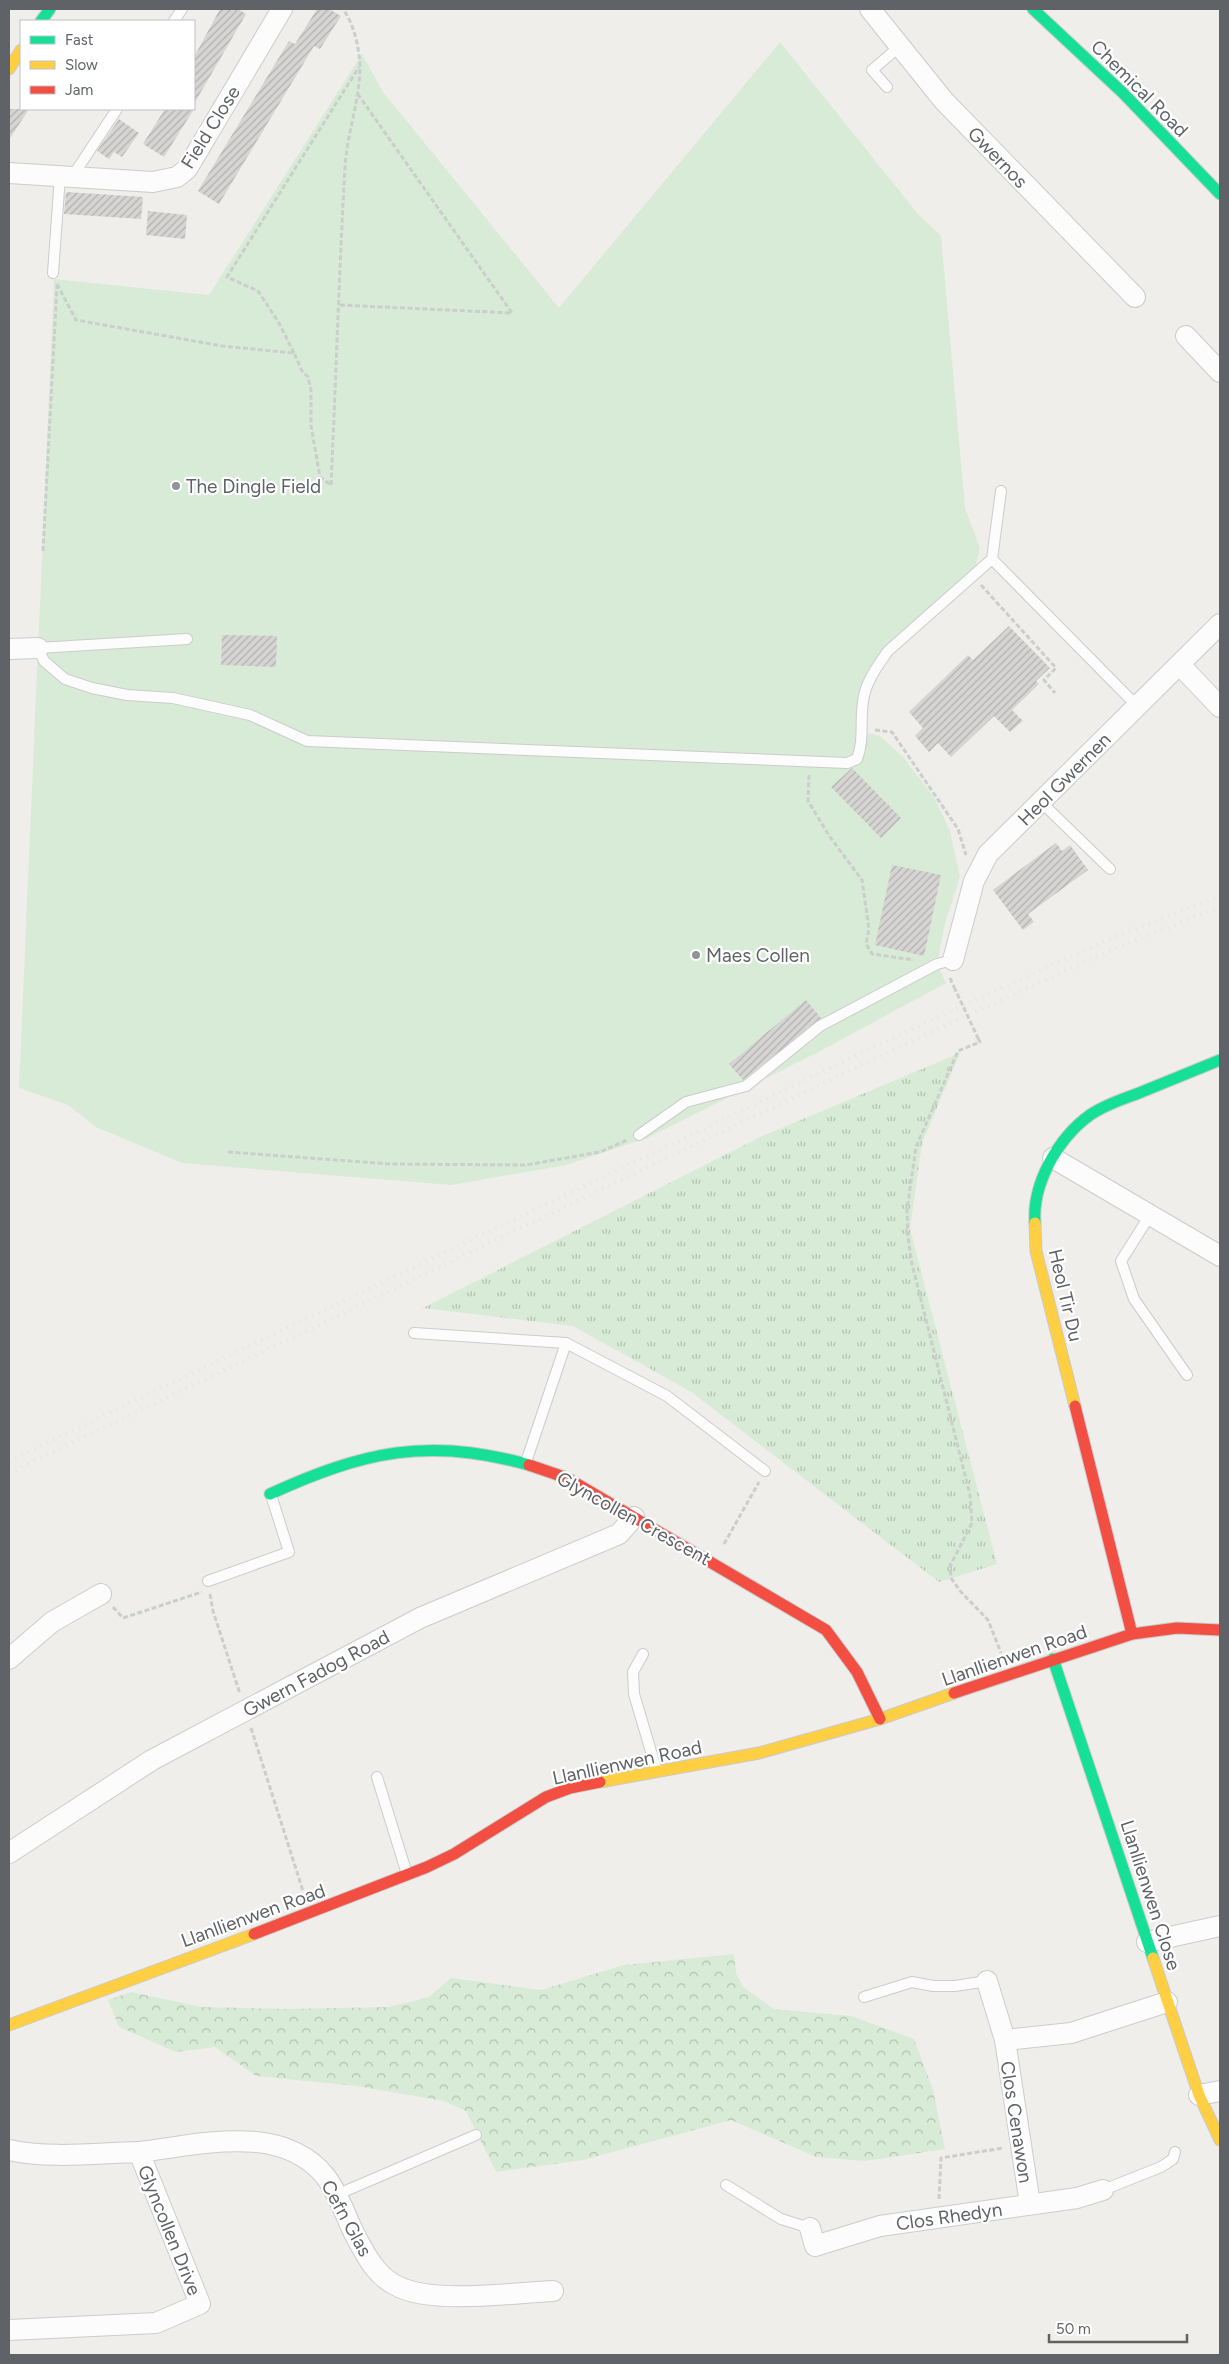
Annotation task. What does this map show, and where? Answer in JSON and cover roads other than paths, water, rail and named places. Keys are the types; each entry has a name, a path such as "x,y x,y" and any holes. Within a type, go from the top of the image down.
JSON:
{"street":[{"path":"42,20 50,9"},
{"name":"Field Close","path":"9,173 153,182 177,177 187,169 282,9"},
{"name":"Gwernos","path":"870,9 944,101 1135,297"},
{"name":"Chemical Road","path":"1033,9 1123,93 1220,194"},
{"path":"9,68 20,52"},
{"path":"1186,336 1220,372"},
{"name":"Heol Gwernen","path":"945,962 974,881 988,854 1220,624"},
{"path":"9,648 38,648"},
{"path":"1180,665 1220,707"},
{"name":"Heol Tir Du","path":"1132,1634 1036,1251 1034,1213 1040,1182 1053,1158 1070,1134 1090,1115 1113,1103 1220,1060"},
{"path":"1053,1158 1220,1256"},
{"name":"Glyncollen Crescent","path":"270,1494 336,1466 374,1455 407,1450 444,1448 480,1451 526,1462 567,1478 826,1630 847,1655 867,1687 880,1719"},
{"name":"Gwern Fadog Road","path":"9,1853 152,1760 420,1618 619,1534 634,1517"},
{"path":"9,1659 52,1622 101,1594"},
{"name":"Llanllienwen Road","path":"9,2024 310,1913 407,1875 454,1854 546,1796 570,1788 759,1753 880,1719 1053,1659 1132,1634 1177,1628 1220,1630"},
{"name":"Llanllienwen Close","path":"1053,1659 1198,2095 1220,2140"},
{"path":"1147,1942 1220,1926"},
{"name":"Clos Cenawon","path":"987,1982 1005,2040 1030,2204"},
{"name":"Clos Cenawon","path":"1005,2040 1072,2033 1167,2002"},
{"path":"1198,2095 1220,2091"},
{"name":"Cefn Glas","path":"139,2152 235,2141 266,2143 290,2149 310,2161 326,2177 366,2256 382,2276 398,2287 419,2294 442,2297 553,2291"},
{"name":"Glyncollen Drive","path":"9,2150 78,2154 139,2152 200,2304 156,2323 9,2330"},
{"name":"Clos Rhedyn","path":"810,2228 815,2246 880,2226 1077,2198 1103,2190"}],"lane":[{"path":"175,20 182,9"},
{"path":"887,87 872,70 900,46"},
{"path":"53,273 66,176 116,110"},
{"path":"187,639 38,648 44,661 65,679 92,688 127,695 173,698 240,712 272,723 289,734 306,741 847,763 857,759 861,749 864,696 878,665 888,651 992,559 1001,491"},
{"path":"992,559 1137,706"},
{"path":"1041,802 1110,869"},
{"path":"639,1135 686,1102 746,1086 820,1026 945,962"},
{"path":"1150,1215 1121,1261 1134,1299 1187,1375"},
{"path":"414,1334 566,1343 667,1396 765,1471"},
{"path":"526,1462 566,1343"},
{"path":"208,1581 289,1552 270,1494"},
{"path":"643,1654 633,1672 634,1694 657,1772"},
{"path":"377,1777 407,1875"},
{"path":"864,1997 912,1982 933,1986 955,1986 987,1982"},
{"path":"336,2195 476,2135"},
{"path":"1103,2190 1161,2167 1173,2159 1176,2152"},
{"path":"726,2184 781,2219 810,2228"}],"railway":[{"path":"9,1461 912,1029 1109,939 1220,896"},
{"path":"9,1473 916,1039 1114,949 1220,907"}],"place":[{"name":"The Dingle Field","path":"176,486"},
{"name":"Maes Collen","path":"696,955"}]}
